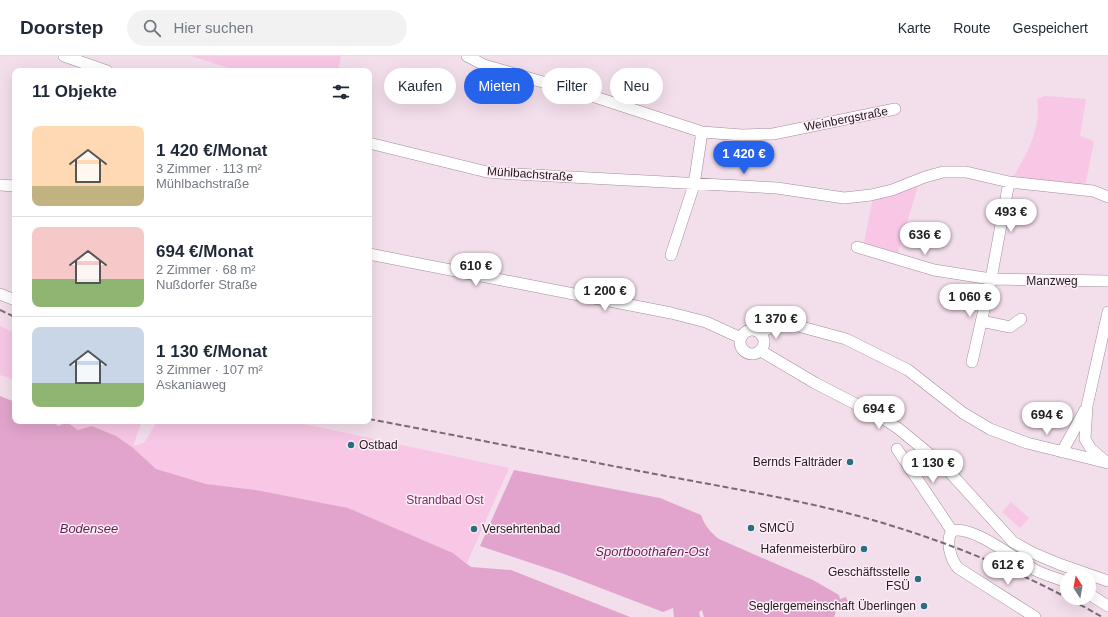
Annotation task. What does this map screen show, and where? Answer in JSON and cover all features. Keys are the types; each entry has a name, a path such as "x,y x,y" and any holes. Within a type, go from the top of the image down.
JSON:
{"street":[{"path":"64,56 98,68"},
{"name":"Weinbergstraße","path":"468,56 484,65 595,97 702,132 742,135 774,134 895,109"},
{"path":"671,255 694,185 702,132"},
{"name":"Mühlbachstraße","path":"372,144 487,172 694,185 777,188 844,198 871,195 892,190 943,172 966,172 1009,182 1067,187 1093,191 1108,197"},
{"path":"972,362 991,280 1009,182"},
{"path":"0,185 12,186"},
{"name":"Manzweg","path":"857,247 934,270 991,280 1108,281"},
{"path":"372,255 671,313 706,322 741,338"},
{"path":"0,294 12,299"},
{"path":"1074,455 1085,439 1087,406 1108,312"},
{"path":"981,321 1010,327 1021,319"},
{"path":"760,332 764,341 761,350 752,354 746,353 740,343 741,338 749,330 760,332 780,326 798,326 846,339 908,370 963,413 990,429 1027,443 1107,462"},
{"path":"761,350 815,383 881,417 899,429 944,467 988,517 1013,542 1033,553 1108,581"},
{"path":"1062,452 1087,406"},
{"path":"1085,439 1107,462"},
{"path":"898,449 952,531"},
{"path":"1035,617 958,568 952,561 949,534 956,529 970,532 1037,571 1060,579"},
{"path":"1096,598 1108,606"}],"green space":[{"path":"191,56 341,56 339,68 229,68"},
{"path":"1045,96 1086,99 1080,136 1094,141 1085,187 1013,177 1032,140 1037,120 1037,99"},
{"path":"919,183 898,253 864,243 873,197"},
{"path":"0,326 12,332 12,379 0,375"},
{"name":"Strandbad Ost","path":"70,424 141,424 133,446 145,442 155,424 304,424 509,468 467,563 453,553 348,508 256,490 206,484 155,469 132,447 116,436 92,426 78,430"},
{"path":"1011,502 1029,518 1020,528 1002,512"}],"water":[{"name":"Bodensee","path":"0,396 12,401 12,424 56,424 58,426 62,424 70,424 78,430 92,426 116,436 132,447 156,469 206,484 256,490 348,508 453,553 471,567 511,570 630,617 0,617"},
{"name":"Sportboothafen-Ost","path":"514,470 660,498 701,515 708,528 719,539 813,580 839,595 840,599 846,597 848,602 836,611 834,617 704,617 702,610 699,612 700,617 674,617 673,608 663,612 564,574 480,546"}],"railway":[{"path":"0,310 12,316"},
{"path":"372,420 766,495 822,507 876,521 935,540 992,562 1048,588 1102,617"}],"place":[{"name":"Ostbad","path":"351,445"},
{"name":"Bernds Falträder","path":"850,462"},
{"name":"SMCÜ","path":"751,528"},
{"name":"Versehrtenbad","path":"474,529"},
{"name":"Hafenmeisterbüro","path":"864,549"},
{"name":"Geschäftsstelle FSÜ","path":"918,579"},
{"name":"Seglergemeinschaft Überlingen","path":"924,606"}]}
